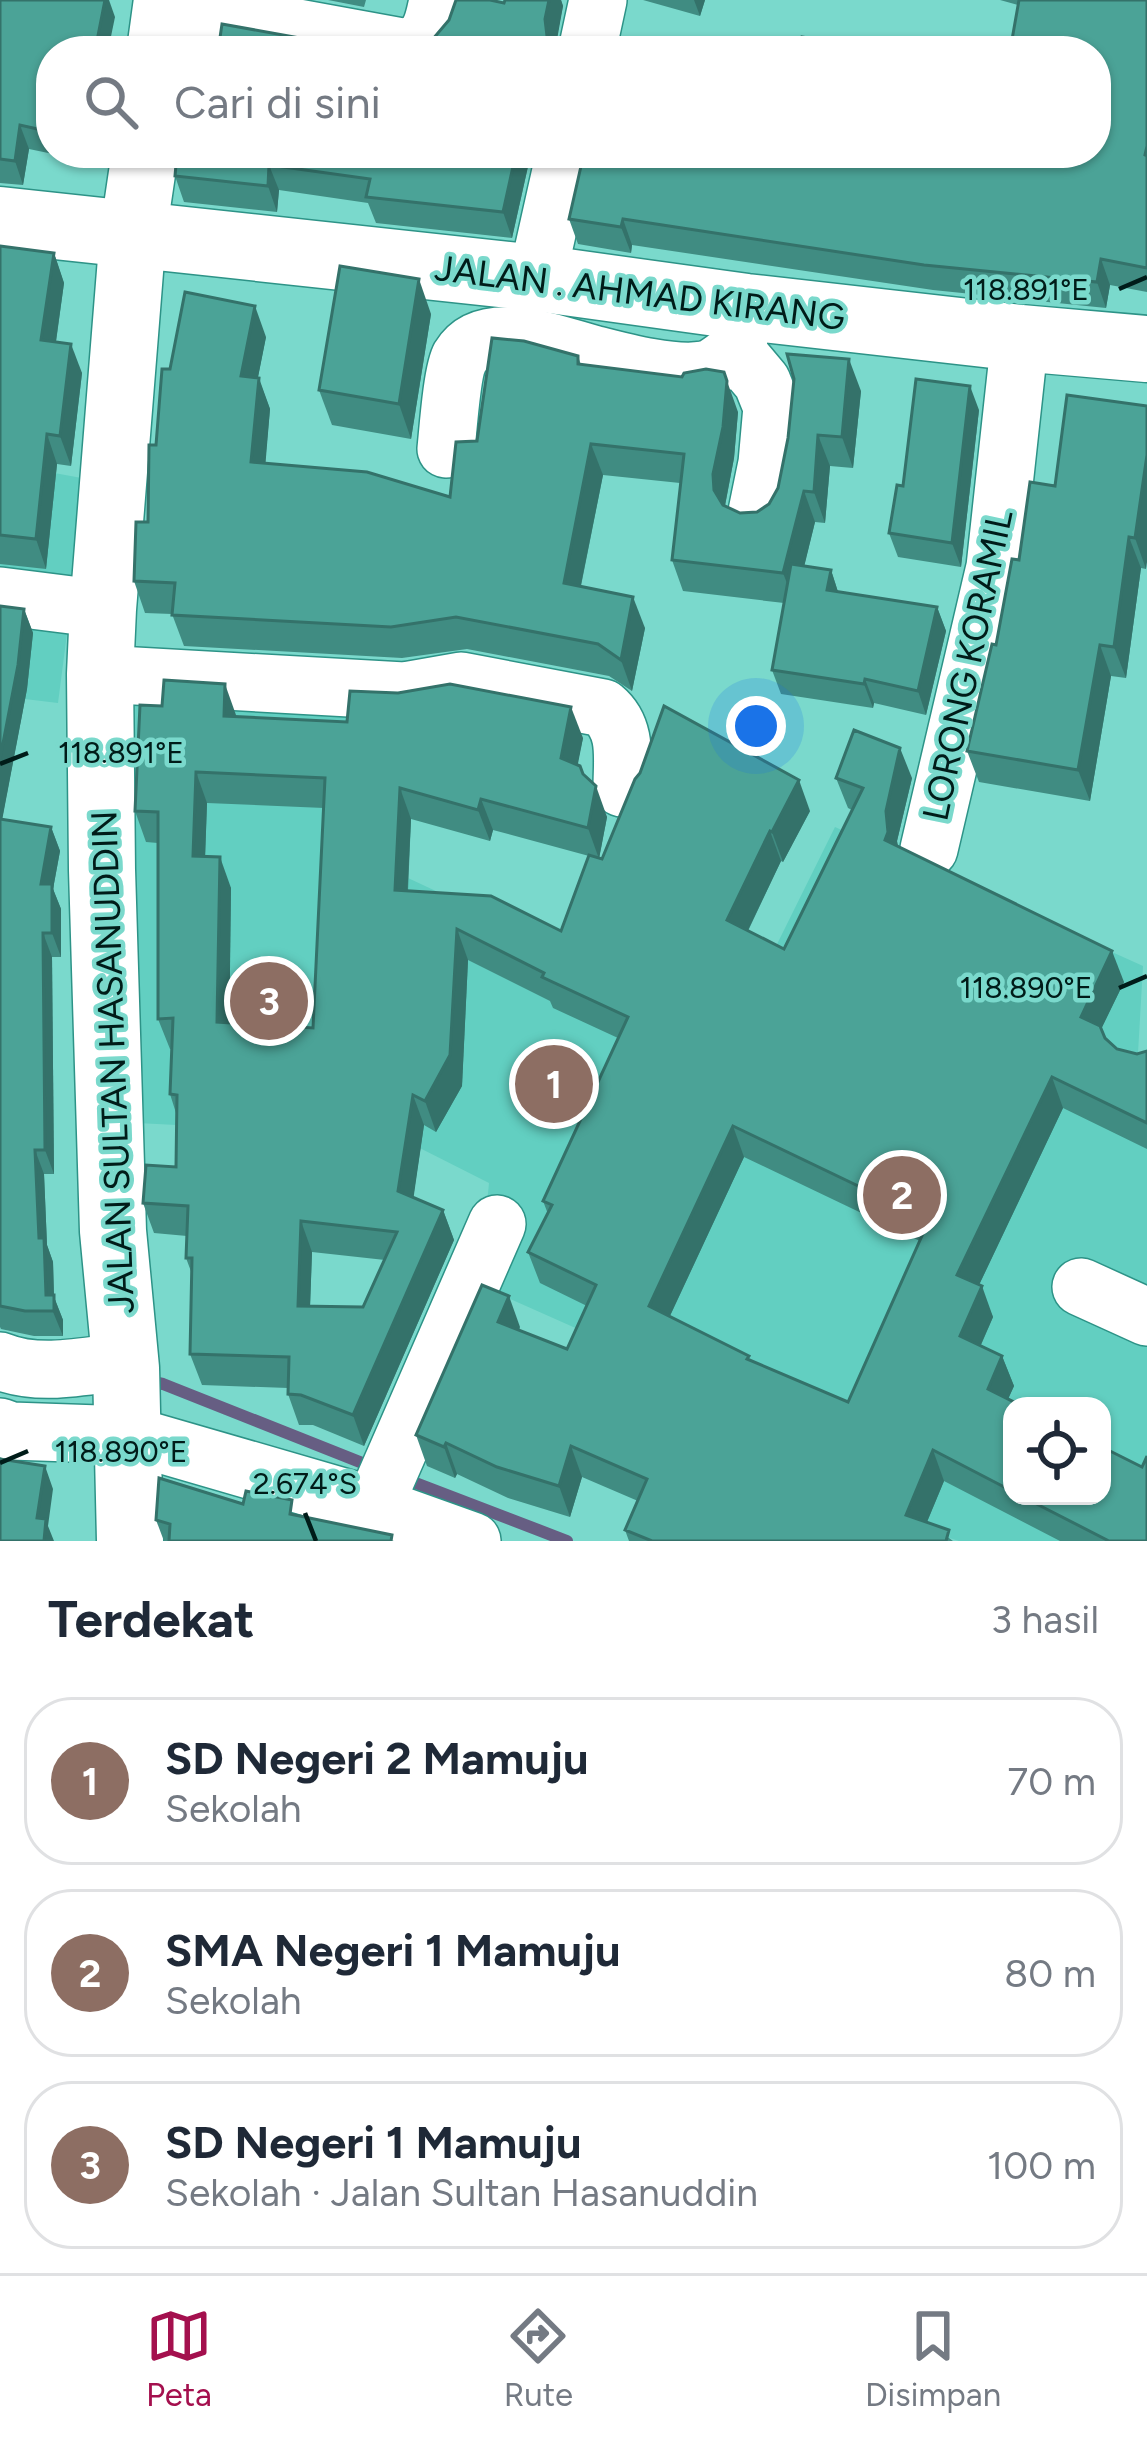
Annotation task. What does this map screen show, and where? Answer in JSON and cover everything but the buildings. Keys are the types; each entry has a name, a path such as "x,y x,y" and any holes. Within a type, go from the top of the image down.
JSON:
{"main road":[{"name":"JALAN SULTAN HASANUDDIN","path":"130,1541 127,1394 112,1208 100,674 133,234 143,168"},
{"name":"JALAN . AHMAD KIRANG","path":"0,220 538,278 741,329 1020,338 1147,349"}],"street":[{"path":"427,36 437,0"},
{"path":"590,36 598,0"},
{"path":"164,18 317,36"},
{"path":"538,278 562,168"},
{"path":"446,449 458,359 472,344 520,335 659,368 708,370 741,329 772,407 757,512"},
{"name":"LORONG KORAMIL","path":"929,849 995,568 1020,338"},
{"path":"0,596 103,609"},
{"path":"100,674 404,691 461,681 603,708 622,733 622,788"},
{"path":"374,1506 497,1224"},
{"path":"1082,1287 1147,1317"},
{"path":"0,1361 51,1370 127,1394 374,1506 472,1541"},
{"path":"0,1427 11,1430 127,1394"}],"shaded area":[{"path":"0,463 87,479 58,703 0,696"},
{"path":"135,688 363,700 412,798 408,878 734,1031 835,827 1143,966 1138,1053 1147,1057 1147,1541 959,1541 823,1498 589,1334 479,1285 489,1183 396,1136 137,1123"}],"waterway":[{"path":"148,1381 375,1468"},
{"path":"400,1477 567,1541"}],"place":[{"name":"SD Negeri 1 Mamuju","path":"269,1001"},
{"name":"SD Negeri 2 Mamuju","path":"554,1084"},
{"name":"SMA Negeri 1 Mamuju","path":"902,1195"}]}
